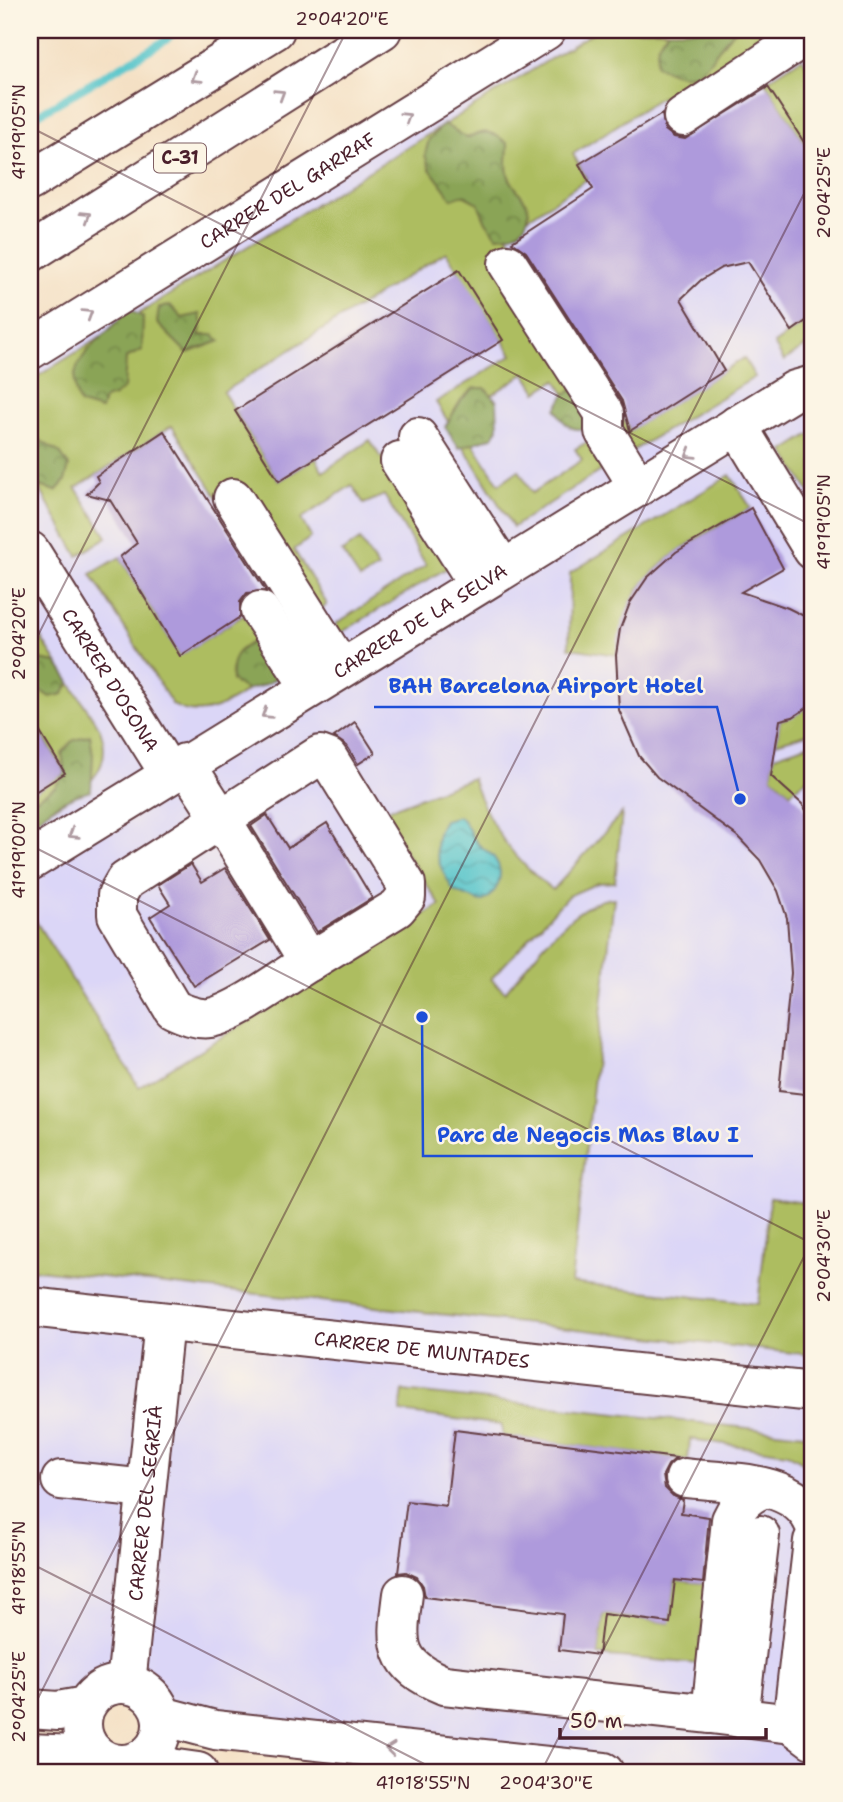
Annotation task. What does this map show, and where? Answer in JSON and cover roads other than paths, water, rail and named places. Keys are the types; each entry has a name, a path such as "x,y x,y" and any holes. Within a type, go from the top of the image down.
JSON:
{"main road":[{"path":"30,181 275,30"},
{"name":"C-31","path":"30,253 382,30"},
{"name":"CARRER DEL GARRAF","path":"30,350 546,30"},
{"path":"682,117 813,31"},
{"path":"508,264 604,413 604,431 639,486"},
{"name":"CARRER DE LA SELVA","path":"30,861 737,425 795,390 813,385"},
{"path":"737,425 813,550"},
{"path":"409,449 491,576"},
{"path":"233,498 325,678"},
{"name":"CARRER D'OSONA","path":"30,551 177,768 220,819 309,962"},
{"path":"260,611 325,678"},
{"path":"320,755 328,758 405,884 406,897 397,908 228,1011 208,1018 188,1016 173,1009 117,915 117,895 125,881 220,819 320,755"},
{"name":"CARRER DE MUNTADES","path":"30,1307 813,1392"},
{"name":"CARRER DEL SEGRIÀ","path":"126,1684 164,1322"},
{"path":"685,1478 781,1490 796,1498 809,1511 813,1522"},
{"path":"61,1480 146,1489"},
{"path":"725,1716 731,1520 738,1506 750,1493 765,1488"},
{"path":"725,1716 760,1535"},
{"path":"403,1594 398,1639 405,1660 426,1678 444,1685 725,1716 803,1732 813,1541"},
{"path":"30,1709 58,1711 86,1706 101,1690 126,1684 148,1693 162,1716 158,1743 148,1755 117,1764"},
{"path":"86,1706 83,1733 117,1764"},
{"path":"162,1716 214,1730 604,1772"},
{"path":"30,1753 198,1772"}],"water":[{"path":"459,816 475,841 493,857 500,871 495,889 481,902 454,891 437,856 437,839 444,820"}],"waterway":[{"path":"30,119 166,40 176,30"}],"place":[{"name":"BAH Barcelona Airport Hotel","path":"740,799"},
{"name":"Parc de Negocis Mas Blau I","path":"422,1017"}]}
